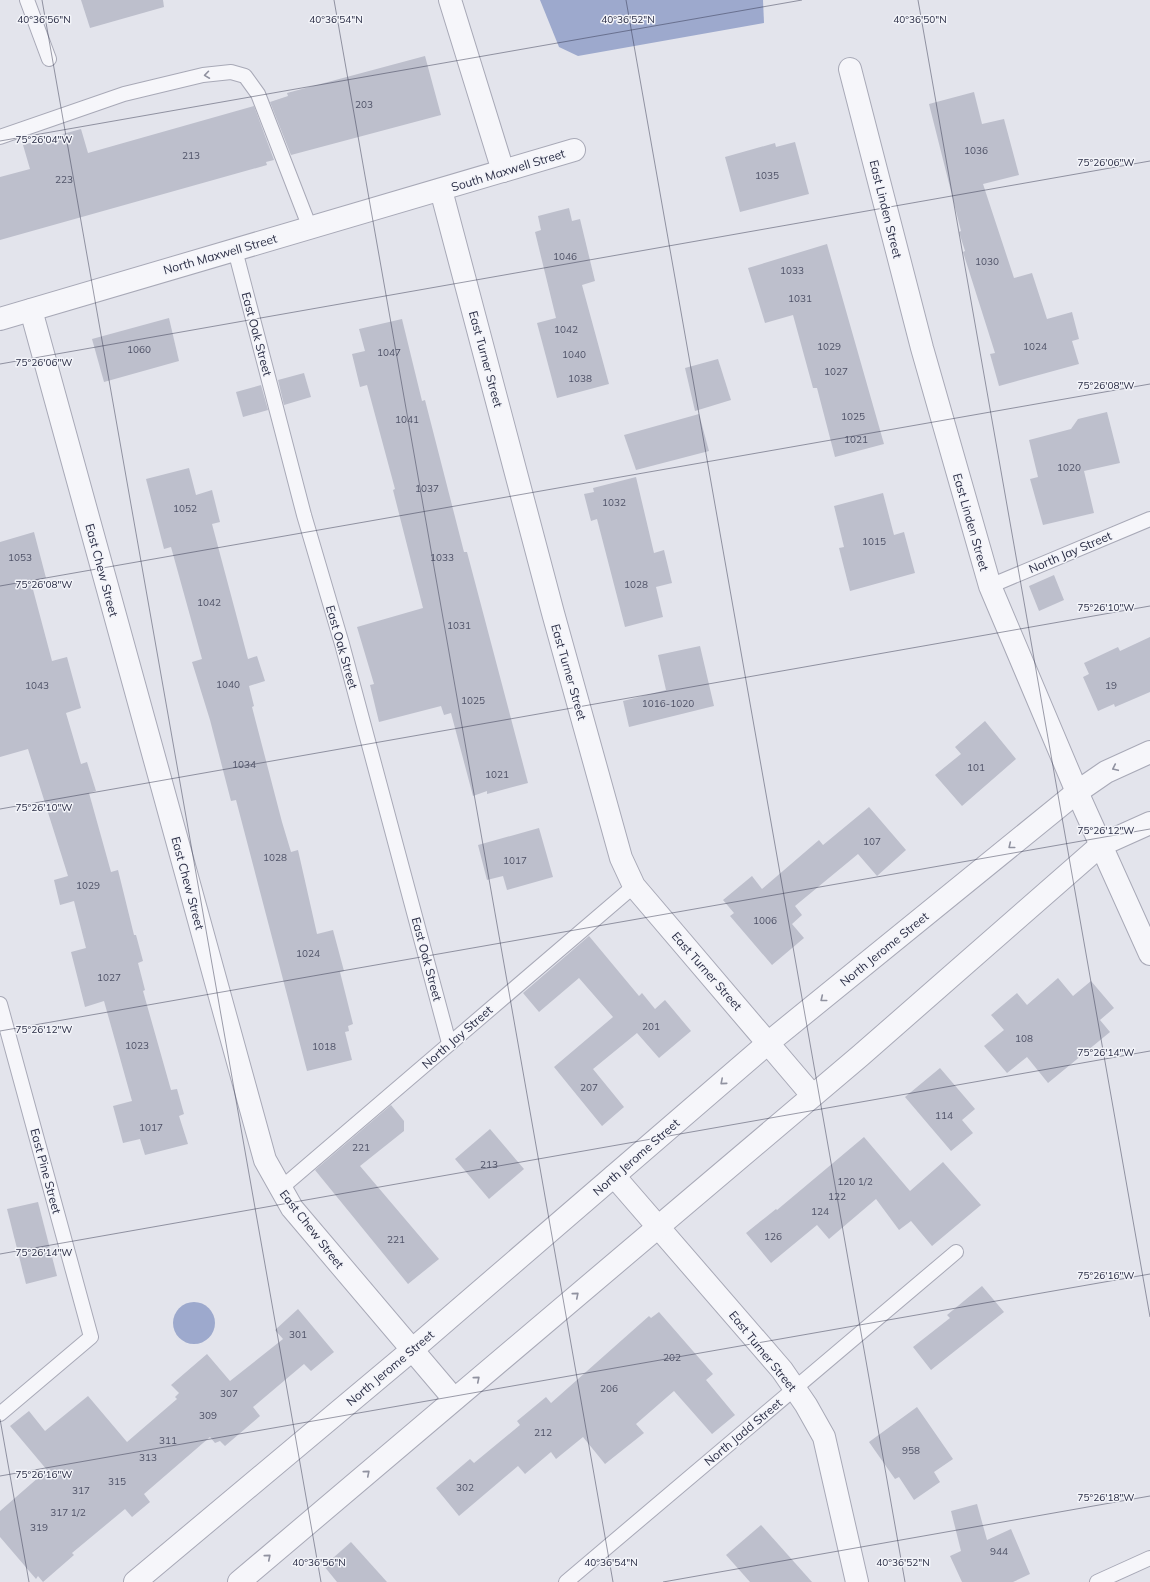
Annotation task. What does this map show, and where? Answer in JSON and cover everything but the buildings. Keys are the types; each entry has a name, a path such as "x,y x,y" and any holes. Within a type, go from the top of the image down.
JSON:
{"street":[{"path":"450,0 503,171"},
{"name":"East Linden Street","path":"850,69 922,348 990,586 1077,792 1150,954"},
{"name":"South Maxwell Street","path":"441,190 574,150"},
{"name":"North Maxwell Street","path":"0,320 441,190"},
{"name":"East Turner Street","path":"441,190 553,613 621,858 634,886 812,1095"},
{"name":"East Chew Street","path":"31,310 264,1160 292,1208 454,1399"},
{"name":"North Jerome Street","path":"135,1582 412,1350 768,1043 1077,792 1106,772 1150,752"},
{"path":"239,1582 812,1095 1101,845 1150,823"},
{"name":"East Turner Street","path":"614,1176 782,1370 795,1388 824,1437 857,1582"}],"lane":[{"path":"27,0 49,59"},
{"path":"0,136 124,94 203,75 231,72 245,76 258,94 310,228"},
{"name":"East Oak Street","path":"236,250 304,514 342,644 450,1043"},
{"name":"North Jay Street","path":"990,586 1150,519"},
{"name":"North Jay Street","path":"280,1189 634,886"},
{"name":"East Pine Street","path":"0,1004 91,1338 0,1414"},
{"name":"North Jadd Street","path":"566,1582 956,1252"},
{"path":"1097,1582 1150,1558"}],"water":[{"path":"540,0 763,0 764,23 578,56 559,47"},
{"path":"190,1302 198,1302 206,1305 212,1311 215,1323 212,1335 206,1341 198,1344 190,1344 182,1341 176,1335 173,1327 173,1319 176,1311 182,1305"}]}
